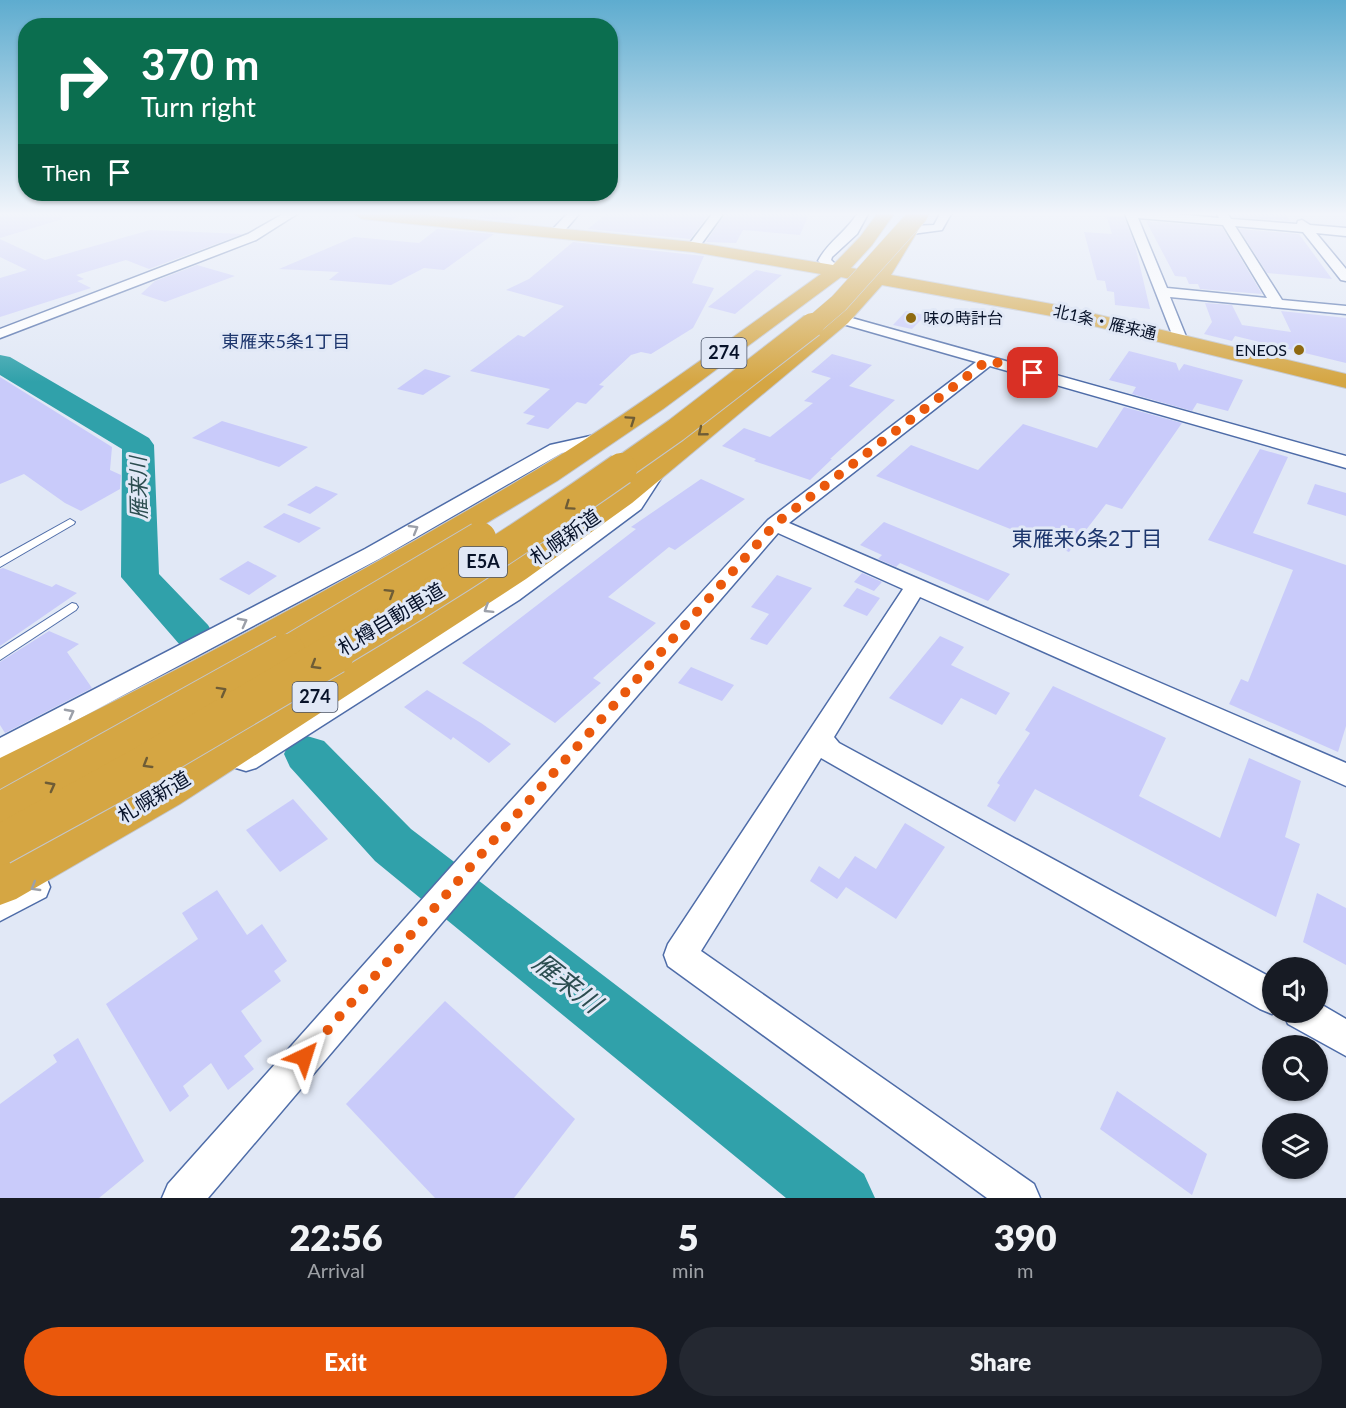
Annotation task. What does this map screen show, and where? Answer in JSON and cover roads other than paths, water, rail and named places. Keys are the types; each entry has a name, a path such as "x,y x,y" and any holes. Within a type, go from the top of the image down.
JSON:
{"highway":[{"name":"北1条・雁来通","path":"830,270 1057,311 1346,381"},
{"name":"札樽自動車道","path":"0,813 120,749 375,602 518,514 674,411 775,337 852,270"},
{"name":"札樽自動車道","path":"0,845 137,770 403,614 541,525 676,430 795,340 839,303 869,270"},
{"name":"札幌新道","path":"0,885 165,792 514,572 622,497 841,320 884,270"},
{"name":"274","path":"0,777 98,727 349,591 547,475 654,404 837,271"}],"street":[{"path":"0,334 167,270"},
{"path":"1153,270 1179,339"},
{"path":"1256,270 1277,303"},
{"path":"1162,292 1346,310"},
{"path":"841,320 1346,462"},
{"path":"182,1198 478,858 775,524 988,360"},
{"path":"0,750 372,554 556,449 604,438"},
{"path":"0,907 228,772 511,595 634,505 660,466"},
{"path":"775,524 1346,775"},
{"path":"916,586 680,955 1020,1198"},
{"path":"818,736 830,750 1262,991"},
{"path":"1319,1023 1346,1038"}],"lane":[{"path":"0,563 70,522"},
{"path":"0,655 72,607"}],"waterway":[{"name":"雁来川","path":"0,363 138,445 140,577 194,635"},
{"name":"雁来川","path":"307,754 393,845 840,1198"}],"place":[{"name":"味の時計台","path":"911,318"},
{"name":"ENEOS","path":"1299,350"}],"district":[{"name":"東雁来5条1丁目","path":"286,342"},
{"name":"東雁来6条2丁目","path":"1087,539"}]}
